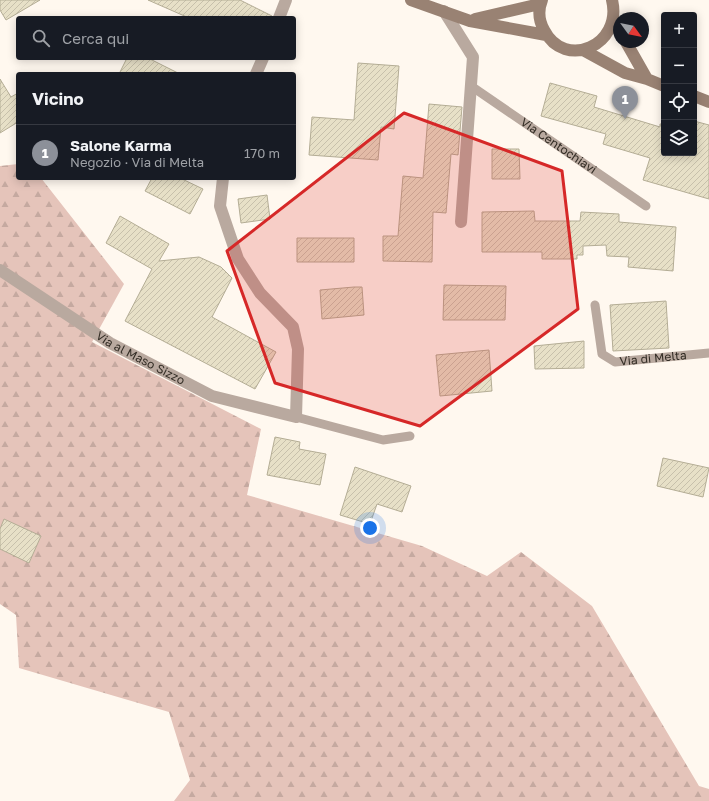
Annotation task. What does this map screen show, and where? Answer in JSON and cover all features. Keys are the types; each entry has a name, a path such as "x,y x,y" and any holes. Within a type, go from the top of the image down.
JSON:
{"street":[{"path":"280,16 286,0"},
{"path":"411,0 470,21 546,35"},
{"path":"612,0 614,12"},
{"path":"470,21 541,2 540,20 546,35 553,42 563,48 573,50 583,50 593,46 602,40 613,29"},
{"path":"444,11 473,57 462,222"},
{"path":"630,48 647,78"},
{"path":"583,50 625,73 647,78 661,85"},
{"path":"257,72 262,60"},
{"path":"697,97 709,102"},
{"path":"222,180 220,206 238,259 260,293 292,327 298,349 296,417"},
{"name":"Via al Maso Sizzo","path":"0,270 110,344 212,396 296,417"}],"lane":[{"name":"Via Centochiavi","path":"471,86 646,206"},
{"name":"Via di Melta","path":"595,305 602,354 615,362 709,353"},
{"path":"296,417 383,440 410,436"}],"highlighted area":[{"path":"404,113 562,171 578,309 420,426 275,383 227,251"}],"green space":[{"path":"16,164 16,180 43,180 124,284 92,342 261,429 247,495 422,546 487,576 521,552 592,606 699,786 709,789 709,801 174,801 190,780 169,712 19,668 16,615 0,604 0,166"}],"building":[{"path":"0,0 40,0 6,20 0,10"},
{"path":"148,0 240,0 272,16 184,16"},
{"path":"126,60 152,60 176,72 120,72"},
{"path":"358,63 399,66 394,129 381,127 378,160 309,155 312,117 354,120"},
{"path":"0,79 11,97 16,94 16,123 0,133"},
{"path":"550,83 597,96 594,107 660,127 661,124 661,156 697,156 697,122 709,125 709,199 643,180 650,158 603,144 606,134 541,116"},
{"path":"429,104 462,107 458,155 451,154 446,213 433,212 432,262 383,261 383,236 398,236 403,176 423,178"},
{"path":"492,149 519,149 520,179 492,179"},
{"path":"151,180 184,180 203,189 190,214 145,191"},
{"path":"267,195 270,219 241,223 238,199"},
{"path":"534,211 535,221 580,221 581,212 619,214 619,222 676,227 673,271 628,267 629,257 607,256 606,245 583,246 583,255 577,255 577,259 542,259 542,252 482,252 482,212"},
{"path":"120,216 169,244 159,261 199,257 221,267 232,278 212,317 276,352 255,389 125,321 152,269 106,243"},
{"path":"297,238 354,238 354,262 297,262"},
{"path":"444,285 506,286 505,320 443,320"},
{"path":"362,287 364,315 322,319 320,290"},
{"path":"666,301 669,348 613,351 610,305"},
{"path":"584,341 584,368 535,369 534,346"},
{"path":"489,350 492,391 440,396 436,355"},
{"path":"275,437 300,442 299,449 326,454 320,485 267,475"},
{"path":"663,458 709,468 703,497 657,486"},
{"path":"355,467 411,486 402,512 377,504 370,524 340,515"},
{"path":"4,519 41,536 29,563 0,549 0,529"}],"place":[{"name":"Salone Karma","path":"625,119"}]}
